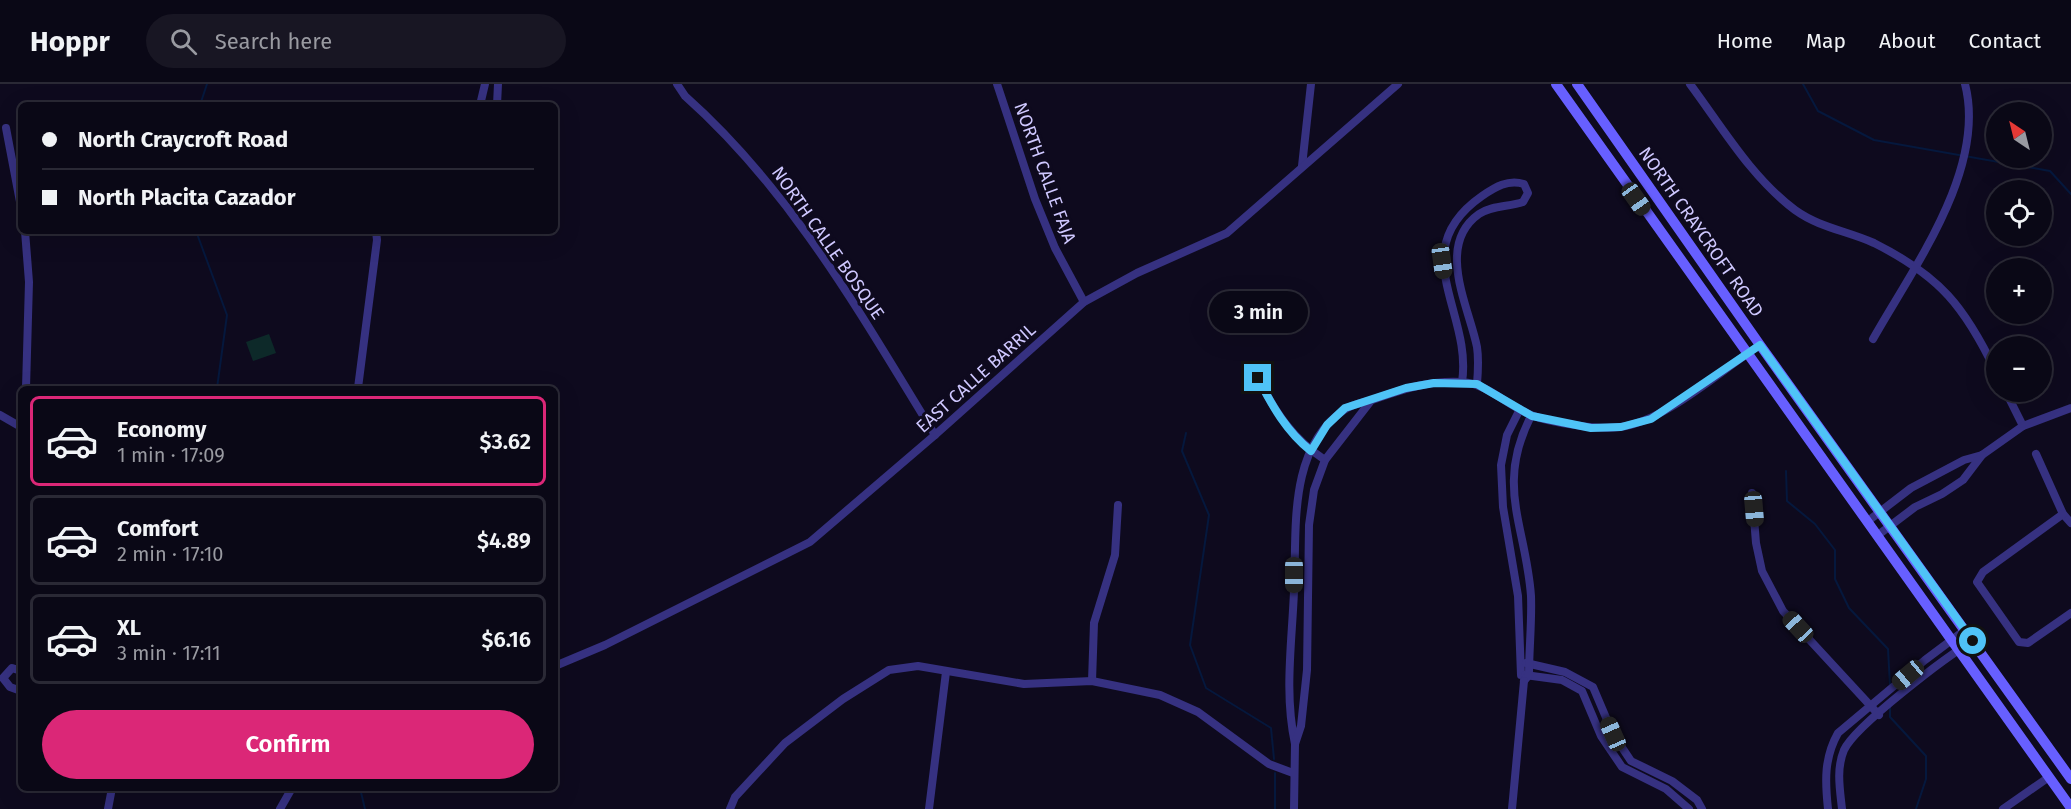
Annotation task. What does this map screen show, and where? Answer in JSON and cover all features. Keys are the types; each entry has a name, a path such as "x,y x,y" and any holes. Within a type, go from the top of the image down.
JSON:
{"main road":[{"name":"NORTH CRAYCROFT ROAD","path":"1556,84 2071,808"},
{"name":"NORTH CRAYCROFT ROAD","path":"1577,84 1760,345 2071,779"}],"street":[{"path":"481,102 485,84"},
{"path":"497,102 498,84"},
{"name":"NORTH CALLE BOSQUE","path":"677,84 685,96 768,180 795,215 854,304 935,435"},
{"name":"NORTH CALLE FAJA","path":"997,84 1035,199 1055,248 1084,302"},
{"path":"1302,166 1311,84"},
{"name":"EAST CALLE BARRIL","path":"558,665 605,645 810,542 935,435 1084,302 1137,273 1227,233 1398,84"},
{"path":"1690,84 1762,181 1796,211 1834,231 1872,242 1913,266 1946,290 1973,327 1986,352"},
{"path":"1873,339 1942,218 1962,168 1968,135 1968,94 1965,84"},
{"path":"6,128 18,191"},
{"path":"1462,382 1465,363 1462,341 1442,261 1446,241 1471,203 1504,183 1515,182 1524,184 1528,193 1523,202 1497,206 1480,213 1466,226 1456,255 1458,276 1477,350 1477,384"},
{"path":"25,234 29,282 26,386"},
{"path":"358,386 376,234"},
{"path":"1295,744 1290,723 1289,669 1295,526 1300,482 1311,451 1327,425 1345,408 1406,388 1434,383 1462,382 1477,384 1532,416 1591,428 1621,427 1651,419 1760,345"},
{"path":"1258,378 1269,400 1296,439 1324,460"},
{"path":"1294,809 1295,744 1301,726 1307,670 1309,525 1314,490 1324,460 1370,401"},
{"path":"2011,402 2023,426"},
{"path":"1878,535 1915,507 1942,494 1963,480 1982,455 2023,426 2071,408"},
{"path":"1520,409 1507,435 1501,465 1503,507 1518,596 1525,663"},
{"path":"0,415 18,425"},
{"path":"1512,809 1531,596 1515,507 1514,467 1519,440 1532,416"},
{"path":"2036,454 2063,514 2071,523"},
{"path":"1868,521 1911,488 1964,460 1982,455"},
{"path":"1752,493 1756,543 1762,571 1783,611 1879,715"},
{"path":"1092,681 1094,623 1115,555 1118,505"},
{"path":"2063,514 1983,572 1977,582 2019,642 2028,643 2071,613"},
{"path":"1509,540 1521,542"},
{"path":"1842,809 1839,768 1843,752 1849,742 1933,667 1955,645 1965,630"},
{"path":"1828,809 1825,767 1830,747 1838,733 1870,706 1955,645 1973,641"},
{"path":"1525,663 1565,672 1593,687 1613,734 1631,761 1672,782 1696,800 1702,809"},
{"path":"730,809 735,797 785,743 843,699 889,670 918,666 1024,684 1092,681 1160,695 1190,708 1269,764 1293,773"},
{"path":"18,669 12,668 3,678 10,687 18,690"},
{"path":"929,809 946,672"},
{"path":"1525,677 1562,680 1582,691 1601,736 1623,767 1666,789 1689,809"},
{"path":"2003,809 2049,777"},
{"path":"108,809 111,791"},
{"path":"280,809 290,791"}],"green space":[{"path":"269,334 276,353 253,361 246,342"}],"waterway":[{"path":"201,102 207,84"},
{"path":"1803,84 1818,111 1874,140 2050,171 2071,194"},
{"path":"197,234 227,315 217,386"},
{"path":"1186,433 1182,451 1209,515 1190,645 1206,688 1271,728 1274,759"},
{"path":"1786,471 1787,501 1815,524 1835,550 1835,579 1849,608 1888,649 1890,685"},
{"path":"1890,706 1890,717 1926,756 1926,779 1916,809"},
{"path":"1275,773 1275,809"},
{"path":"361,791 365,809"}],"route":[{"path":"1258,378 1280,417 1296,439 1311,451 1327,425 1345,408 1406,388 1434,383 1477,384 1532,416 1591,428 1621,427 1651,419 1760,345 1973,641"}]}
